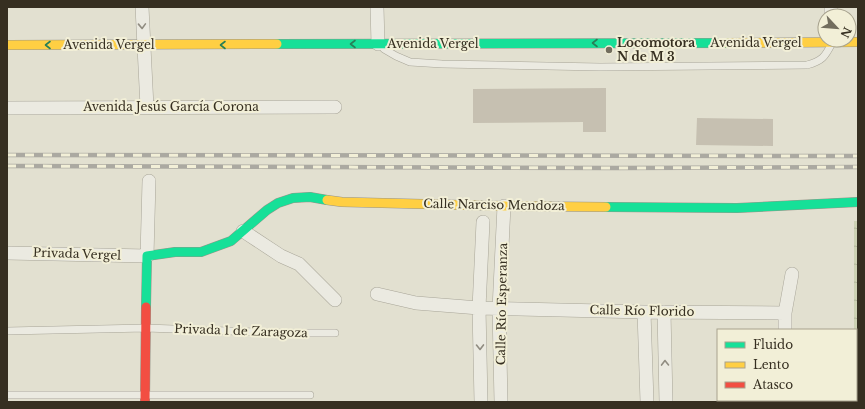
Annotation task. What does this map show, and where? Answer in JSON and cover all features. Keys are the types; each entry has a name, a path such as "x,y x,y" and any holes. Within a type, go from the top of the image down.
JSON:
{"street":[{"path":"142,7 147,107"},
{"path":"377,7 378,44"},
{"name":"Avenida Vergel","path":"7,45 817,41"},
{"name":"Avenida Jesús García Corona","path":"7,108 335,107"},
{"path":"145,398 149,181"},
{"name":"Calle Narciso Mendoza","path":"147,256 175,252 202,252 231,242 267,210 278,203 293,198 310,197 342,202 504,206 737,208 858,202"},
{"name":"Calle Río Esperanza","path":"501,402 499,309 504,206"},
{"name":"Calle Río Esperanza","path":"481,402 479,308 483,222"},
{"path":"243,232 281,256 299,264 335,300"},
{"name":"Privada Vergel","path":"7,252 147,256"},
{"path":"785,329 785,312 792,274"},
{"name":"Calle Río Florido","path":"377,294 416,303 499,309 644,312 785,312"},
{"path":"644,312 647,402"},
{"path":"664,312 666,402"}],"lane":[{"path":"378,44 396,56 410,62 600,67 807,64 817,62 825,55 828,48"},
{"name":"Privada 1 de Zaragoza","path":"7,330 146,328 277,333 335,333"},
{"path":"7,395 145,398 310,395"}],"green space":[{"path":"854,221 858,221 858,402 854,402 857,401 857,329 854,329"}],"building":[{"path":"606,88 606,132 583,132 583,122 473,123 473,89"},
{"path":"697,118 773,119 773,146 696,145"}],"railway":[{"path":"7,155 858,156"},
{"path":"7,166 616,168 858,167"}],"traffic: fast":[{"path":"277,44 727,43"},
{"path":"146,307 147,256 175,252 201,252 231,241 267,210 278,203 293,198 310,197 327,200"},
{"path":"606,207 737,208 858,202"}],"traffic: slow":[{"path":"727,43 858,42"},
{"path":"7,45 277,44"},
{"path":"327,200 342,202 606,207"}],"traffic: jam":[{"path":"145,402 146,307"}],"place":[{"name":"Locomotora N de M 3","path":"609,50"}]}
